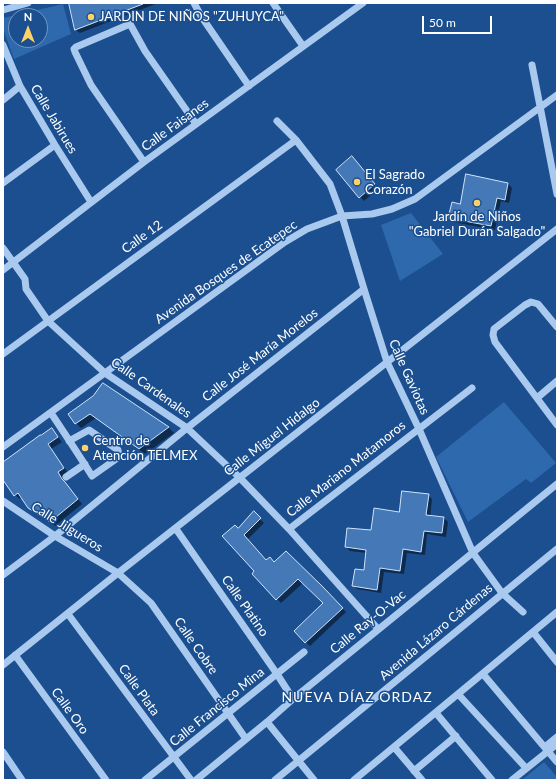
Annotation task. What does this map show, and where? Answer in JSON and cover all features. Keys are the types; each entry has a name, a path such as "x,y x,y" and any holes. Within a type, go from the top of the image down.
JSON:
{"street":[{"path":"3,10 28,3"},
{"path":"194,3 201,16 249,86"},
{"path":"273,3 303,46"},
{"path":"349,3 353,10"},
{"name":"Calle Faisanes","path":"3,270 144,162 363,3"},
{"path":"144,162 91,85 74,52 76,47 130,24 145,51 196,124"},
{"name":"Calle Jabirues","path":"3,46 20,86 54,145 91,202"},
{"path":"532,65 557,194"},
{"path":"3,100 20,86"},
{"name":"Avenida Bosques de Ecatepec","path":"3,447 285,242 307,229 342,216 372,214 392,209 415,199 557,95"},
{"name":"Calle Gaviotas","path":"277,121 296,140 330,184 342,216 387,362 419,428 473,553 502,593 523,612"},
{"name":"Calle 12","path":"3,354 296,140"},
{"path":"3,183 54,145"},
{"name":"Calle Miguel Hidalgo","path":"3,665 557,229"},
{"name":"Calle Cardenales","path":"3,248 26,279 26,289 48,321 105,373 187,428 240,478 289,529 378,630"},
{"name":"Calle José María Morelos","path":"3,575 55,536 187,428 364,289"},
{"path":"557,327 538,304 531,302 494,329 493,335 495,342 557,425"},
{"path":"537,398 557,382"},
{"name":"Calle Mariano Matamoros","path":"289,529 472,388"},
{"path":"51,413 69,441 85,464 92,476 119,457 118,450 89,430 69,441"},
{"path":"66,477 85,464"},
{"name":"Calle Ray-O-Vac","path":"196,780 557,484"},
{"name":"Calle Jilgueros","path":"3,502 55,536 118,573"},
{"name":"Calle Platino","path":"176,529 293,699"},
{"name":"Avenida Lázaro Cárdenas","path":"275,780 557,549"},
{"name":"Calle Cobre","path":"118,573 151,603 246,739"},
{"path":"354,780 557,612"},
{"name":"Calle Plata","path":"68,614 191,780"},
{"path":"533,632 557,662"},
{"name":"Calle Francisco Mina","path":"145,780 304,652"},
{"name":"Calle Oro","path":"15,655 106,780"},
{"path":"483,674 557,762"},
{"path":"458,694 526,768"},
{"path":"436,712 492,780"},
{"path":"267,722 314,780"},
{"path":"414,771 456,736"},
{"path":"512,780 557,738"},
{"path":"546,749 557,744"},
{"path":"394,747 422,780"},
{"path":"3,752 22,780"}],"shaded area":[{"path":"63,4 71,34 48,44 48,8 46,8"},
{"path":"8,17 8,43 3,29 3,18"},
{"path":"10,48 39,48 14,59"},
{"path":"411,213 443,254 400,281 381,225"},
{"path":"504,402 556,463 531,483 526,479 468,522 436,457"},
{"path":"544,762 557,777 557,780 522,780"}],"building":[{"name":"JARDIN DE NIÑOS \"ZUHUYCA\"","path":"69,3 143,3 143,4 75,30"},
{"path":"352,156 375,184 359,198 336,170"},
{"path":"466,174 508,183 505,200 497,198 491,226 448,218 452,202 460,204"},
{"path":"103,383 169,427 139,449 90,414 75,424 68,414 93,396"},
{"path":"52,428 58,437 48,444 64,468 58,472 78,499 50,522 28,508 18,493 14,496 3,480 3,462"},
{"path":"402,491 429,494 426,515 444,517 442,533 424,531 421,552 403,549 400,571 380,568 377,590 352,586 355,569 364,570 366,550 345,547 347,528 371,530 374,508 399,512"},
{"path":"254,511 261,518 244,535 266,560 270,557 274,562 286,551 343,608 305,643 294,631 323,603 298,579 276,600 252,574 254,571 222,536 235,525 238,528"}],"place":[{"name":"JARDIN DE NIÑOS \"ZUHUYCA\"","path":"91,17"},
{"name":"El Sagrado Corazón","path":"357,182"},
{"name":"Jardín de Niños \"Gabriel Durán Salgado\"","path":"477,203"},
{"name":"Centro de Atención TELMEX","path":"85,448"}],"district":[{"name":"NUEVA DÍAZ ORDAZ","path":"357,697"}]}
